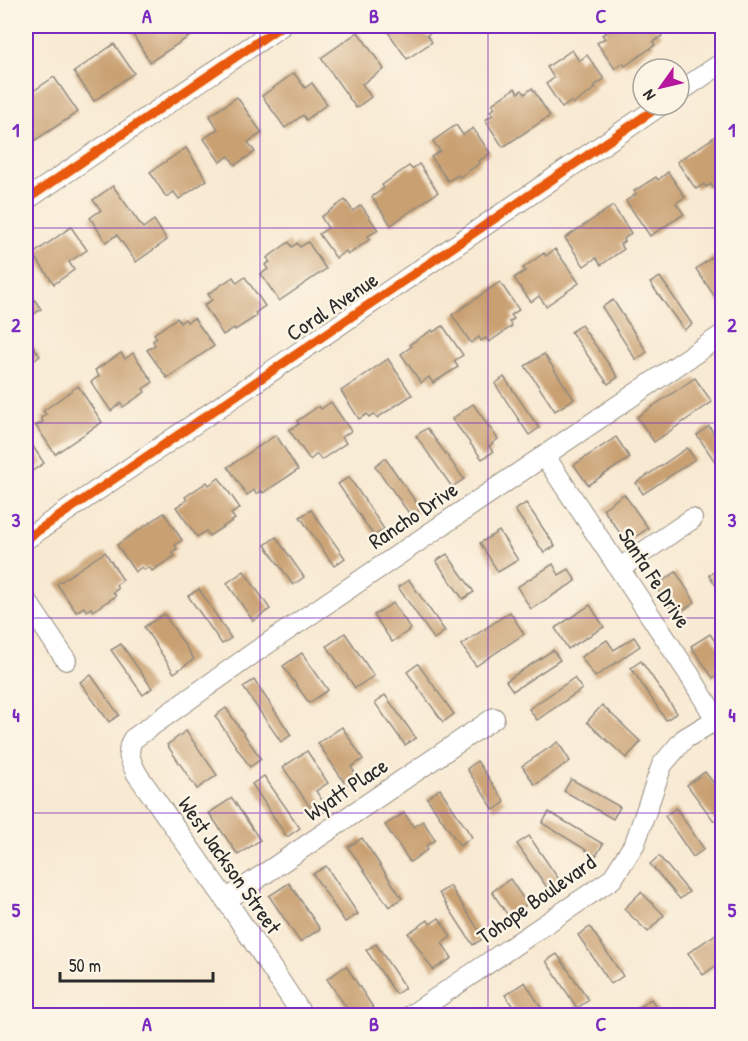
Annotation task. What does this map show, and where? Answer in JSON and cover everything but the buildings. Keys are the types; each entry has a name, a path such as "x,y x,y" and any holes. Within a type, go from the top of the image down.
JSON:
{"street":[{"path":"26,201 280,26"},
{"path":"691,84 723,63"},
{"name":"Coral Avenue","path":"26,539 643,117"},
{"name":"Rancho Drive","path":"133,739 258,650 723,335"},
{"name":"Santa Fe Drive","path":"544,455 720,721"},
{"path":"620,568 692,519"},
{"path":"28,609 66,660"},
{"name":"Wyatt Place","path":"226,900 494,718"},
{"name":"Tohope Boulevard","path":"410,1016 612,879 635,843 663,765 684,739 720,721"},
{"name":"West Jackson Street","path":"133,739 129,746 129,758 137,774 226,900 303,1016"}],"cycle path":[{"path":"26,200 281,26"},
{"path":"26,539 643,117"}]}
